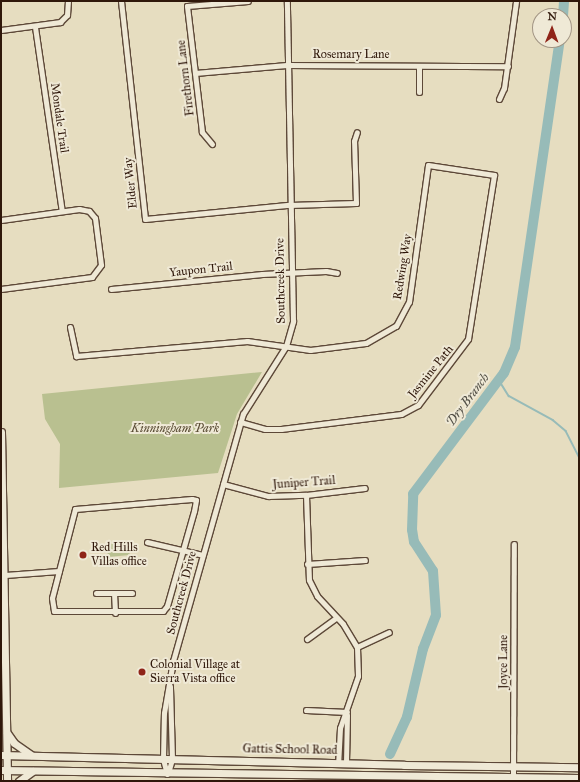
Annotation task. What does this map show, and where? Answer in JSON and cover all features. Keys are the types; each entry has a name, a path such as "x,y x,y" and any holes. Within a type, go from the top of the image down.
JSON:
{"main road":[{"path":"1,432 7,733 4,755 4,770 7,781"},
{"path":"7,733 31,755"},
{"name":"Gattis School Road","path":"4,755 579,767"},
{"path":"285,776 294,771 338,771 346,762"},
{"name":"Gattis School Road","path":"4,770 513,780 579,778"},
{"path":"19,781 33,771"}],"street":[{"path":"1,30 50,26 63,20 68,1"},
{"name":"Elder Way","path":"121,1 145,219 290,206"},
{"name":"Firethorn Lane","path":"212,144 202,132 187,6 248,1"},
{"name":"Southcreek Drive","path":"167,774 163,758 165,698 203,555 240,422 252,397 286,346 293,321 287,1"},
{"path":"499,99 508,66 516,1"},
{"name":"Mondale Trail","path":"35,27 62,211"},
{"name":"Rosemary Lane","path":"195,73 287,65 508,66"},
{"path":"419,66 419,92"},
{"path":"290,206 356,203 354,141 357,132"},
{"name":"Redwing Way","path":"70,328 76,356 247,341 319,350 359,345 396,326 409,302 428,164 494,175"},
{"name":"Jasmine Path","path":"240,422 265,429 281,428 401,414 418,405 468,339 494,175"},
{"path":"1,220 84,209 95,218 101,265 98,272 92,277 1,288"},
{"name":"Yaupon Trail","path":"112,288 293,272 336,273"},
{"name":"Juniper Trail","path":"223,484 268,496 306,495 365,488"},
{"path":"306,495 307,564 314,590 357,647 358,676 347,712 340,728 338,762"},
{"path":"196,500 167,606 163,611 115,613 54,611 52,598 59,571 73,514 78,508 196,500"},
{"path":"147,542 203,555"},
{"name":"Joyce Lane","path":"513,780 514,544"},
{"path":"307,564 365,560"},
{"path":"5,575 59,571"},
{"path":"96,593 132,593"},
{"path":"114,593 115,613"},
{"path":"307,639 336,618"},
{"path":"357,647 389,632"},
{"name":"Southcreek Drive","path":"167,774 172,759 169,681"},
{"path":"306,710 347,712"},
{"path":"346,762 347,712"}],"green space":[{"name":"Kinningham Park","path":"262,372 237,414 218,473 59,488 60,444 45,419 42,394"},
{"path":"115,542 127,545 130,555 108,557 107,546"}],"waterway":[{"name":"Dry Branch","path":"564,1 564,8"},
{"name":"Dry Branch","path":"390,754 407,717 423,649 436,615 433,571 414,542 412,530 413,494 504,373 515,347 559,48"},
{"path":"499,380 509,396 553,420 566,431 579,457"}],"place":[{"name":"Red Hills Villas office","path":"83,555"},
{"name":"Colonial Village at Sierra Vista office","path":"142,672"}]}
